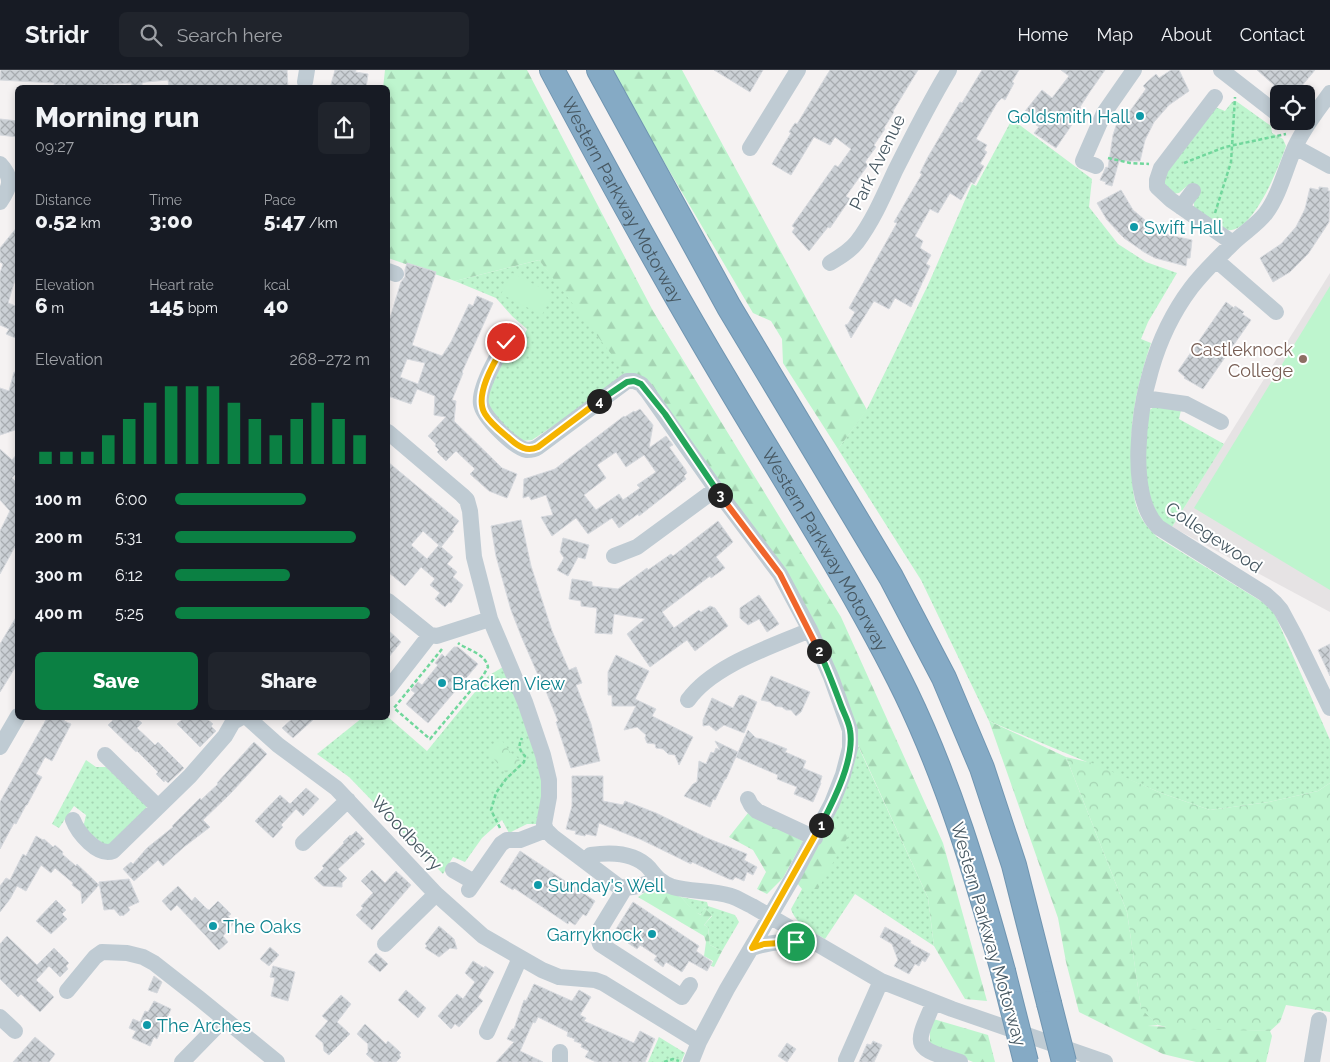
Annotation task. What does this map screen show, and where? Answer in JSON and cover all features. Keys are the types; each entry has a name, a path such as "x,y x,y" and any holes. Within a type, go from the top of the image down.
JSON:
{"highway":[{"name":"Western Parkway Motorway","path":"552,70 620,197 698,334 842,573 906,695 942,778 975,871 1026,1062"},
{"path":"598,70 729,307 891,577 944,678 982,768 1014,865 1064,1062"}],"street":[{"path":"750,148 798,70"},
{"name":"Park Avenue","path":"830,263 856,244 870,222 922,116 949,70"},
{"path":"1091,159 1104,113 1134,70"},
{"path":"1222,70 1270,108"},
{"name":"Collegewood","path":"1330,93 1325,109 1299,139 1266,213 1216,260 1190,290 1162,338 1151,369 1144,398 1140,426 1138,474 1143,500 1151,519 1171,536 1265,594 1281,610 1326,689 1330,708"},
{"path":"1215,97 1161,168 1157,180 1158,187 1182,207 1233,243"},
{"path":"1293,130 1299,139 1330,166"},
{"path":"0,164 6,170 10,181 7,192 0,202"},
{"path":"1182,207 1193,190"},
{"path":"1216,260 1276,312"},
{"path":"515,332 506,342 495,360 482,392 481,400 484,414 512,442 526,450 538,447 618,387 627,382 634,381 641,384 659,406 716,489 780,574 810,630 831,677 850,730 850,748 832,803 815,838 699,1042 691,1062"},
{"path":"1144,398 1186,404 1221,422"},
{"path":"390,434 467,500 470,511 474,557 490,619 530,716 543,755 549,780 549,797 544,824 546,830 553,837 618,886 625,888 641,886 651,882 663,883 674,887 731,896 771,916 880,981 1105,1062"},
{"path":"614,556 637,547 716,489"},
{"path":"390,604 430,635 437,636 490,619"},
{"path":"688,700 695,690 716,672 810,630"},
{"path":"390,687 430,635"},
{"path":"0,747 16,720"},
{"name":"Woodberry","path":"73,820 78,832 100,850 110,852 128,837 157,806 190,776 237,720"},
{"name":"Woodberry","path":"240,720 278,745 332,785 436,894 483,936 542,970 559,977 603,982 699,1042"},
{"path":"105,755 157,806"},
{"path":"748,799 757,811 815,838"},
{"name":"Woodberry","path":"302,843 348,800"},
{"path":"452,870 472,886 497,848 507,840 520,840 546,830"},
{"path":"590,865 591,855 605,853 624,854 642,861 655,877 663,883"},
{"path":"625,888 596,934 600,944 682,997 690,985"},
{"name":"Woodberry","path":"385,944 436,894"},
{"path":"752,948 764,944 796,942 823,948"},
{"path":"67,991 98,954 102,952 127,953 149,960 277,1062"},
{"path":"487,1032 520,958"},
{"path":"846,1060 880,981"},
{"path":"934,1002 920,1038 922,1045 932,1058 960,1062"},
{"path":"0,1018 15,1032"},
{"path":"182,1062 224,1019"},
{"path":"1312,1062 1318,1032"}],"path":[{"path":"1208,226 1216,210 1231,162 1233,104 1235,97 1242,87"},
{"path":"1091,159 1144,163 1161,168 1178,166 1207,153 1265,137 1299,139"},
{"path":"444,646 394,708 430,739 483,676 488,667 485,660 454,640"},
{"path":"507,840 491,810 496,793 506,779 524,762 525,756 518,746 524,734"},
{"path":"664,1062 673,1059 682,1062"}],"shaded area":[{"name":"Castleknock College","path":"1330,273 1330,612 1172,527"}],"green space":[{"path":"385,70 527,70 653,311 841,617 943,843 987,1001 965,999 934,946 928,898 780,574 539,260 455,281 390,259 390,85 383,85"},
{"path":"613,70 682,70 867,410 838,449 783,363 782,339 771,321 753,313 640,121"},
{"path":"1236,101 1270,125 1272,133 1283,139 1286,146 1271,183 1255,211 1246,222 1236,229 1226,230 1214,224 1194,207 1194,202 1187,186 1179,193 1172,194 1165,189 1163,175 1215,107 1225,111 1232,102"},
{"path":"1010,123 1017,123 1092,179 1089,207 1118,244 1146,262 1177,273 1148,322 1141,339 1151,343 1137,392 1132,424 1131,457 1136,503 1139,514 1157,537 1272,608 1330,740 1330,783 1318,791 1269,802 1210,810 1161,793 989,721 921,580 838,449 867,409 928,285 972,184 976,186"},
{"path":"539,260 632,374 532,440 522,441 493,416 487,405 487,396 493,378 511,344 520,345 527,329 496,298 455,281"},
{"path":"512,273 553,294 542,315 501,294"},
{"name":"Castleknock College","path":"1330,286 1330,590 1194,508"},
{"path":"1154,407 1181,410 1179,419 1224,444 1172,527 1156,515 1147,492 1145,479 1148,411"},
{"path":"503,667 531,736 545,791 538,824 527,824 509,833 502,820 482,838 465,862 453,857 443,874 349,777 317,754 360,720 390,719 427,751 488,676"},
{"path":"989,721 1066,757 1127,912 1141,1008 1158,1025 1148,1026 1270,1031 1272,1036 1266,1062 1196,1062 1163,1054 1079,1012 1066,962 1058,918"},
{"path":"854,737 928,898 934,946 855,894 825,939 810,930 793,915 791,909 802,889 818,889 833,818"},
{"path":"501,739 510,752 520,760 506,773 487,751"},
{"path":"1066,757 1092,763 1161,793 1210,810 1269,802 1318,791 1330,783 1330,1012 1286,1005 1280,1022 1270,1031 1175,1029 1158,1025 1141,1009 1127,912"},
{"path":"86,760 96,767 106,767 147,806 145,811 107,847 83,828 86,815 74,806 59,828 52,824"},
{"path":"748,813 803,841 783,878 767,894 757,889 766,872 753,850 729,837"},
{"path":"833,818 849,835 818,889 802,889 797,883"},
{"path":"653,887 681,897 694,911 701,915 704,908 712,915 704,925 708,927 710,945 722,951 714,967 711,966 713,961 704,956 706,942 704,936 638,897"},
{"path":"681,897 707,902 708,906 735,915 739,922 722,951 710,945 708,927 704,925 712,916 704,908 702,915 694,912"},
{"path":"930,1018 988,1035 995,1062 973,1062 930,1044"},
{"path":"659,1037 685,1053 681,1062 648,1062"}],"building":[{"path":"1,70 287,70 288,85 169,85 168,80 146,82 142,83 142,85 131,85 131,83 54,85 54,83 0,80"},
{"path":"335,70 356,70 355,72 368,74 366,85 331,85"},
{"path":"714,70 763,70 750,92"},
{"path":"830,70 918,70 874,145 876,147 865,162 868,165 846,196 850,199 830,228 828,227 809,251 792,232 795,228 792,226 835,165 838,167 851,149 835,137 830,145 814,137 791,175 772,164 791,133 789,132 795,123 797,124"},
{"path":"982,70 1019,70 1005,100 1002,98 997,103 976,139 987,145 984,150 987,152 980,164 984,166 974,184 971,182 961,200 950,193 938,213 930,209 915,236 923,241 920,248 931,255 926,264 930,266 911,307 895,298 889,309 874,301 851,338 845,325 848,324 855,312 849,308 897,223 894,222 922,174 920,173 928,157 960,102 962,103"},
{"path":"1061,70 1105,70 1071,121 1073,123 1056,148 1034,133 1039,127 1022,115 1042,90 1052,98 1069,76"},
{"name":"Goldsmith Hall","path":"1171,70 1179,70 1189,91 1169,105 1154,122 1145,140 1140,161 1119,161 1112,186 1105,184 1106,182 1100,180 1106,167 1108,168 1113,135 1119,117 1126,108 1130,111 1146,89 1143,86 1147,82 1156,74 1159,78"},
{"path":"1257,70 1315,70 1302,85 1274,85"},
{"path":"0,119 15,121 15,137 0,135"},
{"path":"1319,187 1328,188 1328,191 1330,191 1329,222 1308,254 1290,272 1273,282 1260,258 1281,244 1296,227 1305,209 1310,188 1319,190"},
{"name":"Swift Hall","path":"1121,190 1133,210 1152,226 1169,235 1192,240 1190,258 1187,258 1186,266 1155,258 1144,252 1124,238 1107,220 1097,203"},
{"path":"15,230 15,280 8,303 15,306 15,338 6,334 9,329 0,325 0,273 3,264 0,262 0,248"},
{"path":"407,263 436,272 412,345 442,356 451,342 469,304 473,306 477,296 493,303 462,372 452,400 456,401 454,421 502,468 517,474 507,498 489,491 470,474 475,469 456,451 446,461 437,452 439,450 435,446 436,444 428,436 446,417 434,415 435,396 417,389 411,404 390,397 390,318 401,282 405,277","holes":["407,359 425,363 418,384 400,377"]},
{"path":"1226,302 1244,312 1242,314 1251,320 1203,389 1184,378 1178,371"},
{"path":"15,372 15,430 0,435 0,388 9,391"},
{"path":"640,409 653,425 649,448 666,436 673,445 669,447 687,473 684,476 686,479 639,516 638,514 619,528 612,518 588,534 576,518 552,536 541,517 553,515 546,495 531,500 529,496 523,498 524,479 555,469 624,416","holes":["616,452 626,467 644,455 656,472 637,485 640,488 623,500 619,494 596,510 584,495 606,478 597,465"]},
{"path":"0,449 12,460 15,456 15,475 12,478 15,481 15,546 0,574 0,531 10,511 0,500"},
{"path":"390,464 459,521 452,530 454,531 441,547 453,557 447,564 457,572 453,577 463,585 451,603 449,602 445,607 435,599 440,593 430,585 435,579 421,567 405,586 390,574","holes":["423,531 439,545 427,559 411,545"]},
{"path":"521,520 531,566 552,631 569,670 576,667 582,683 576,685 591,724 600,761 571,768 556,722 558,721 511,610 496,556 491,526"},
{"path":"718,521 733,542 716,557 725,568 711,578 710,576 662,612 674,628 699,610 701,612 710,606 715,608 728,626 695,651 687,640 650,667 627,634 645,619 614,614 612,634 595,633 597,608 581,606 581,601 569,599 572,579 592,582 592,586 618,589 647,568 648,570 671,554 673,556"},
{"path":"563,538 589,545 585,559 578,557 568,576 557,570 564,558 560,552"},
{"path":"759,595 779,624 767,632 759,619 748,625 740,618 740,608"},
{"path":"15,619 15,668 0,692 0,644"},
{"path":"390,632 401,642 390,656"},
{"path":"1330,644 1330,676 1318,650"},
{"name":"Bracken View","path":"454,647 458,647 478,664 428,723 406,704 415,693 411,690 418,682 422,685 438,665 435,663 442,654 445,657"},
{"path":"616,655 649,671 635,699 656,709 652,716 693,737 679,765 675,755 656,748 655,744 647,743 646,735 637,727 624,730 636,706 612,706 612,695 608,695 608,672"},
{"path":"771,676 810,692 801,712 796,716 791,710 786,710 761,700"},
{"path":"742,695 757,702 744,733 724,725 716,731 709,725 703,726 703,720 712,698 733,708 739,696"},
{"path":"46,720 65,720 71,724 52,761 45,757 36,774 42,777 0,849 0,802"},
{"path":"113,720 138,720 142,723 137,728 155,745 158,742 184,768 168,783 165,780 164,782 156,774 158,772 108,725"},
{"path":"182,720 208,720 213,724 211,726 216,731 200,747 177,724"},
{"path":"291,720 313,720 293,738 282,728"},
{"path":"748,730 756,738 787,749 785,752 806,761 803,768 822,776 813,802 794,794 797,787 777,779 778,775 736,757"},
{"path":"715,741 738,752 726,779 710,807 684,796 693,784 697,782 699,761 706,764 711,752 714,753 716,748 720,750"},
{"path":"254,742 267,754 203,820 210,827 163,866 158,860 134,881 123,869 131,862 133,864 147,848 173,827 200,798 201,800 218,784"},
{"path":"572,776 603,776 603,801 623,805 625,801 747,854 744,860 757,867 753,875 747,872 744,881 735,877 733,880 729,879 599,823 596,836 575,834 576,831 566,829 572,806"},
{"path":"306,788 319,799 303,816 296,809 281,825 283,827 273,838 255,821 280,795 290,804"},
{"path":"356,831 364,839 361,841 365,844 338,869 347,878 342,883 342,887 323,886 314,878 324,868 322,866 343,842"},
{"path":"36,836 44,839 53,847 55,845 63,852 62,854 76,866 77,864 99,885 82,904 81,892 72,885 73,883 55,868 51,873 41,865 26,891 17,886 0,912 0,886 6,878 10,880 23,854 26,856"},
{"name":"Sunday's Well","path":"520,851 595,901 586,916 583,914 575,925 569,921 568,924 514,888 513,890 500,882"},
{"path":"372,870 385,883 396,871 411,885 372,930 356,915 363,908 361,906 373,893 361,881"},
{"path":"129,879 139,902 128,907 130,910 123,916 120,916 114,909 104,910 99,882"},
{"name":"The Oaks","path":"178,886 192,901 195,897 207,909 209,910 218,901 231,914 228,916 234,923 223,936 228,942 219,950 177,905 171,911 162,901"},
{"path":"56,900 66,910 62,914 67,919 51,934 36,921"},
{"name":"Garryknock","path":"633,902 699,946 696,951 712,962 707,971 689,961 682,972 666,962 663,967 654,960 657,956 640,945 637,949 628,943 631,939 616,929"},
{"path":"439,926 454,939 457,949 450,948 439,957 425,948 427,946 425,944"},
{"path":"885,927 930,954 925,962 922,960 919,966 915,964 909,974 894,966 898,960 892,944 880,937"},
{"path":"7,936 37,965 54,948 69,963 66,966 68,969 60,977 49,966 36,980 54,997 40,1012 21,994 18,997 0,979 0,944"},
{"path":"270,947 279,955 269,966 260,959"},
{"path":"376,953 388,964 380,972 368,962"},
{"path":"473,961 494,972 478,997 483,1001 459,1027 455,1024 451,1029 438,1016 457,994 463,999 475,982 465,973"},
{"path":"273,966 295,972 288,1001 271,996 275,978 270,977"},
{"path":"154,976 162,982 157,993 148,990"},
{"path":"534,984 572,1001 579,990 591,997 580,1015 586,1018 584,1021 634,1043 640,1031 655,1039 645,1062 596,1062 585,1057 589,1051 581,1047 582,1044 574,1041 575,1039 567,1036 568,1032 538,1017 535,1023 533,1022 520,1051 543,1062 496,1062 514,1042 507,1039 512,1029 514,1029 524,1000 526,1001"},
{"path":"406,990 426,1008 418,1018 398,1000"},
{"path":"341,995 351,1004 337,1022 350,1034 329,1055 324,1051 323,1043 315,1036 328,1021 322,1016"},
{"name":"The Arches","path":"154,1001 171,1009 157,1039 154,1037 150,1046 132,1038 136,1031 129,1028 133,1019 140,1022 145,1011 148,1012"},
{"path":"365,1024 386,1044 388,1041 401,1053 399,1055 401,1057 396,1062 375,1062 366,1054 368,1052 368,1044 357,1034"},
{"path":"35,1037 55,1054 49,1062 13,1062"},
{"path":"873,1041 882,1045 874,1062 859,1062 867,1044 871,1045"},
{"path":"787,1043 796,1049 787,1062 778,1056"}],"place":[{"name":"Goldsmith Hall","path":"1140,116"},
{"name":"Swift Hall","path":"1134,227"},
{"name":"Castleknock College","path":"1303,359"},
{"name":"Bracken View","path":"442,683"},
{"name":"Sunday's Well","path":"538,885"},
{"name":"The Oaks","path":"213,926"},
{"name":"Garryknock","path":"652,934"},
{"name":"The Arches","path":"147,1025"}],"route":[{"path":"506,342 488,376 482,392 481,406 484,414 490,421 512,442 526,450 538,447 618,387 627,382 634,381 641,384 665,414 716,489 780,574 810,630 831,677 850,730 850,748 832,803 815,838 752,948 764,944 796,942"}]}
